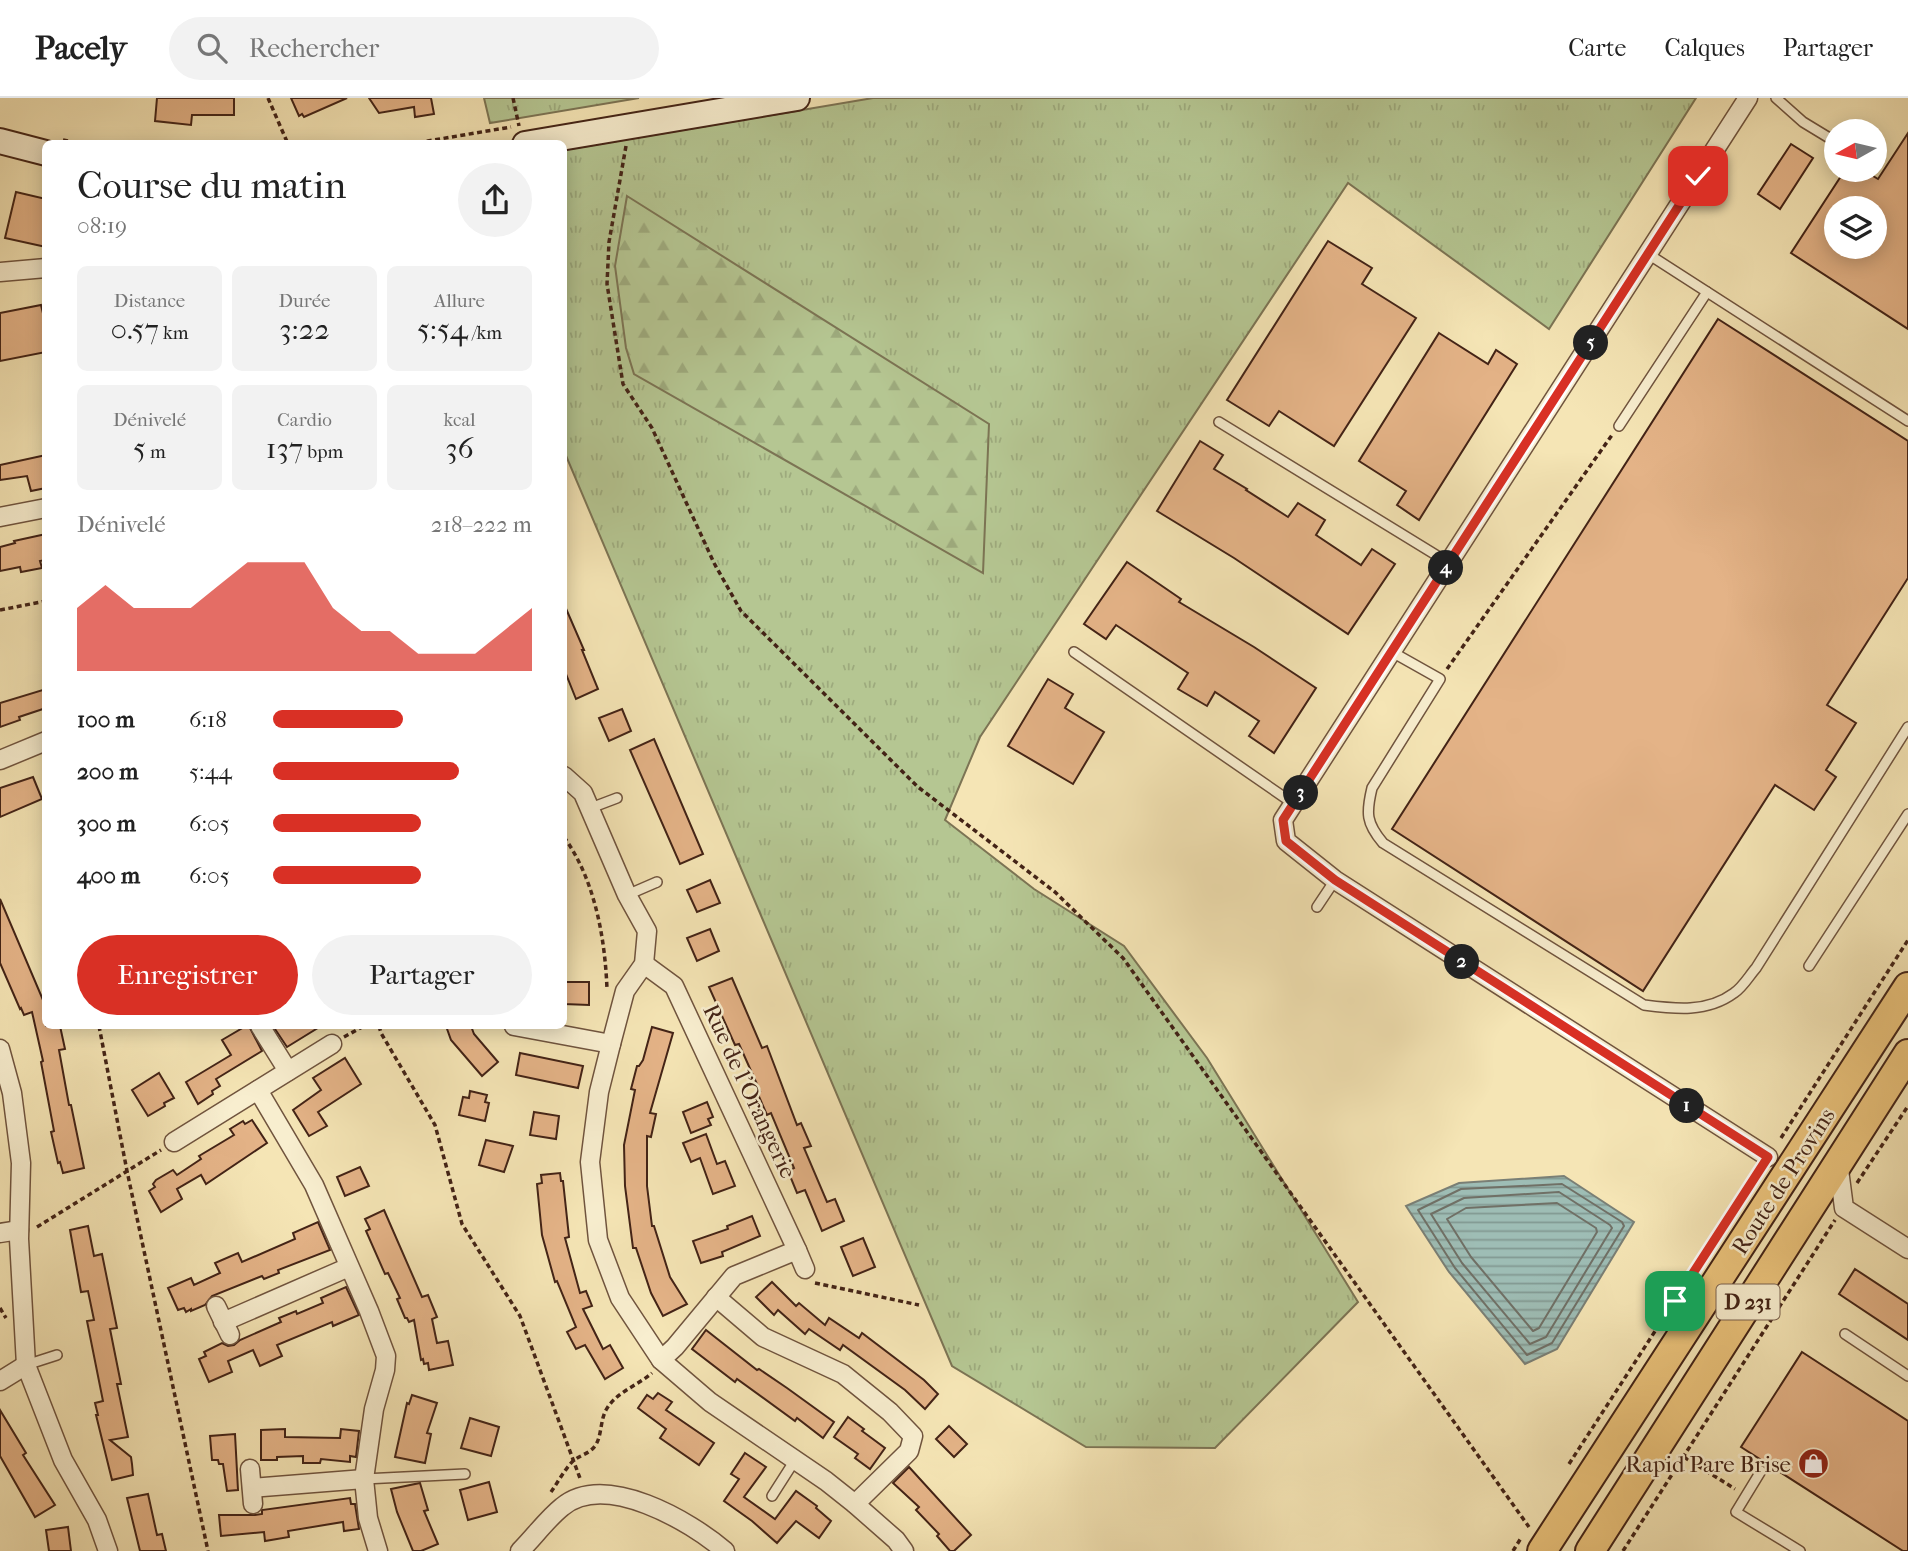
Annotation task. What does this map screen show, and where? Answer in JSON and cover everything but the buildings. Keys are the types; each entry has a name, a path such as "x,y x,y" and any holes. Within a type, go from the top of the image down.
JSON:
{"main road":[{"path":"522,135 797,98"},
{"path":"0,141 42,152"},
{"name":"Route de Provins","path":"1535,1539 1759,1196 1809,1141 1908,987"},
{"name":"Route de Provins","path":"1590,1551 1908,1054"}],"street":[{"path":"1748,98 1283,820 1286,841 1335,880 1768,1157"},
{"path":"0,272 42,268"},
{"path":"0,517 42,509"},
{"path":"0,760 42,743"},
{"path":"567,779 583,793 588,809 647,931 644,964 625,991 599,1092 590,1162 598,1240 620,1298 661,1360 710,1402 855,1504 896,1540 904,1551"},
{"name":"Rue de l'Orangerie","path":"644,964 674,986 805,1269"},
{"path":"262,1029 288,1071"},
{"path":"530,1029 611,1044"},
{"path":"174,1142 332,1044"},
{"path":"0,1049 12,1093 22,1163 19,1234 26,1366 58,1449 97,1520 107,1551"},
{"path":"258,1090 314,1185 386,1356 385,1370 373,1409 364,1479 369,1518 378,1551"},
{"path":"1768,1157 1809,1141"},
{"path":"1759,1196 1768,1188 1768,1157"},
{"path":"1838,1161 1844,1208"},
{"path":"1801,1219 1844,1208 1908,1249"},
{"path":"0,1233 19,1234"},
{"path":"661,1360 734,1276 797,1250"},
{"path":"223,1321 349,1267"},
{"path":"716,1297 762,1337 843,1374 890,1412 913,1436 909,1451 855,1504"},
{"path":"0,1381 26,1366"},
{"path":"250,1469 252,1496 364,1479"},
{"path":"520,1551 563,1506 587,1496 611,1494 634,1499 680,1522 725,1551"}],"lane":[{"path":"1776,98 1803,122 1824,135"},
{"path":"1648,254 1908,421"},
{"path":"1619,426 1707,292"},
{"path":"1219,422 1449,563"},
{"path":"1074,652 1294,804"},
{"path":"1392,652 1440,679 1372,788 1368,807 1371,830 1383,843 1644,1005 1678,1009 1714,1005 1736,992 1756,968 1908,727"},
{"path":"588,809 617,797"},
{"path":"1809,965 1908,814"},
{"path":"1317,907 1335,880"},
{"path":"628,895 657,882"},
{"path":"1845,1335 1908,1376"},
{"path":"26,1366 57,1355"},
{"path":"772,1496 794,1460"},
{"path":"1761,1471 1736,1512 1800,1551"},
{"path":"364,1479 465,1474"}],"path":[{"path":"268,98 286,140"},
{"path":"513,98 522,135"},
{"path":"627,140 609,242 607,284 623,384 652,428 714,563 741,611 918,787 1055,892 1123,958 1535,1539"},
{"path":"1440,679 1619,426"},
{"path":"0,610 42,601"},
{"path":"567,842 583,871 594,902 606,974 607,997"},
{"path":"1768,1157 1908,940"},
{"path":"100,1029 208,1551"},
{"path":"380,1029 435,1125 462,1224 520,1316 587,1496"},
{"path":"1623,1551 1908,1106"},
{"path":"19,1234 174,1142"},
{"path":"1565,1470 1759,1196"},
{"path":"805,1269 817,1285 919,1305"},
{"path":"551,1492 574,1461 589,1452 597,1443 600,1424 607,1408 620,1393 634,1388 652,1374 661,1360"},
{"path":"1684,1457 1746,1496"},
{"path":"1535,1539 1536,1516"},
{"path":"1513,1551 1535,1539"}],"green space":[{"path":"484,98 639,98 490,123"},
{"path":"873,98 1696,98 1549,329 1348,183 980,737 945,820 1034,889 1124,946 1207,1058 1358,1302 1215,1448 1086,1447 952,1366 567,458 567,149"},
{"path":"627,196 989,424 983,573 634,374 626,348 615,266"}],"water":[{"path":"1564,1176 1634,1222 1557,1349 1525,1364 1449,1272 1406,1206 1459,1183"}],"place":[{"name":"Rapid Pare Brise","path":"1814,1464"}],"route":[{"path":"1675,1301 1768,1157 1335,880 1286,841 1283,820 1698,176"}]}
